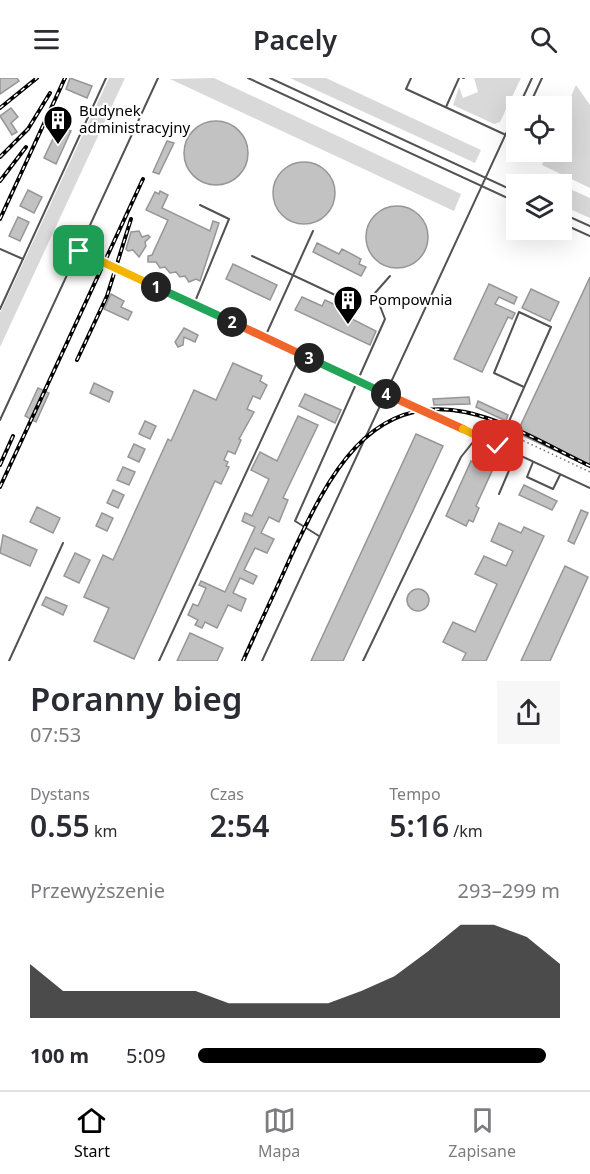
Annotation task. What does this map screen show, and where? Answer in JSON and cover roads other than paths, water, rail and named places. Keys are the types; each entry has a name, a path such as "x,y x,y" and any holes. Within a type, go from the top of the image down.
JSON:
{"lane":[{"path":"0,309 106,78"},
{"path":"0,420 158,78"},
{"path":"248,78 506,197"},
{"path":"270,78 506,187"},
{"path":"262,661 506,135 406,89 411,78"},
{"path":"446,107 462,78"},
{"path":"524,96 532,78"},
{"path":"534,96 542,78"},
{"path":"194,304 230,219 200,205"},
{"path":"572,218 590,226"},
{"path":"572,228 590,236"},
{"path":"265,338 313,231"},
{"path":"0,249 23,259"},
{"path":"79,251 590,488"},
{"path":"252,256 350,302"},
{"path":"320,537 295,521 385,319 375,293 390,276"},
{"path":"498,446 551,327 519,312 494,373 524,387"},
{"path":"159,661 301,354"},
{"path":"363,661 461,457 478,436"},
{"path":"499,494 516,454"},
{"path":"533,462 527,477 553,489 560,475"},
{"path":"9,661 63,543"}],"railway":[{"path":"0,108 37,78"},
{"path":"0,219 65,78"},
{"path":"0,157 28,129 50,93"},
{"path":"0,181 26,147"},
{"path":"0,487 143,179"},
{"path":"77,360 107,296 131,219"},
{"path":"243,661 305,526 320,499 354,448 376,429 401,416 431,409 465,412 513,428 590,466"},
{"path":"0,465 13,436"}],"place":[{"name":"Budynek administracyjny","path":"58,146"},
{"name":"Pompownia","path":"348,326"}]}
